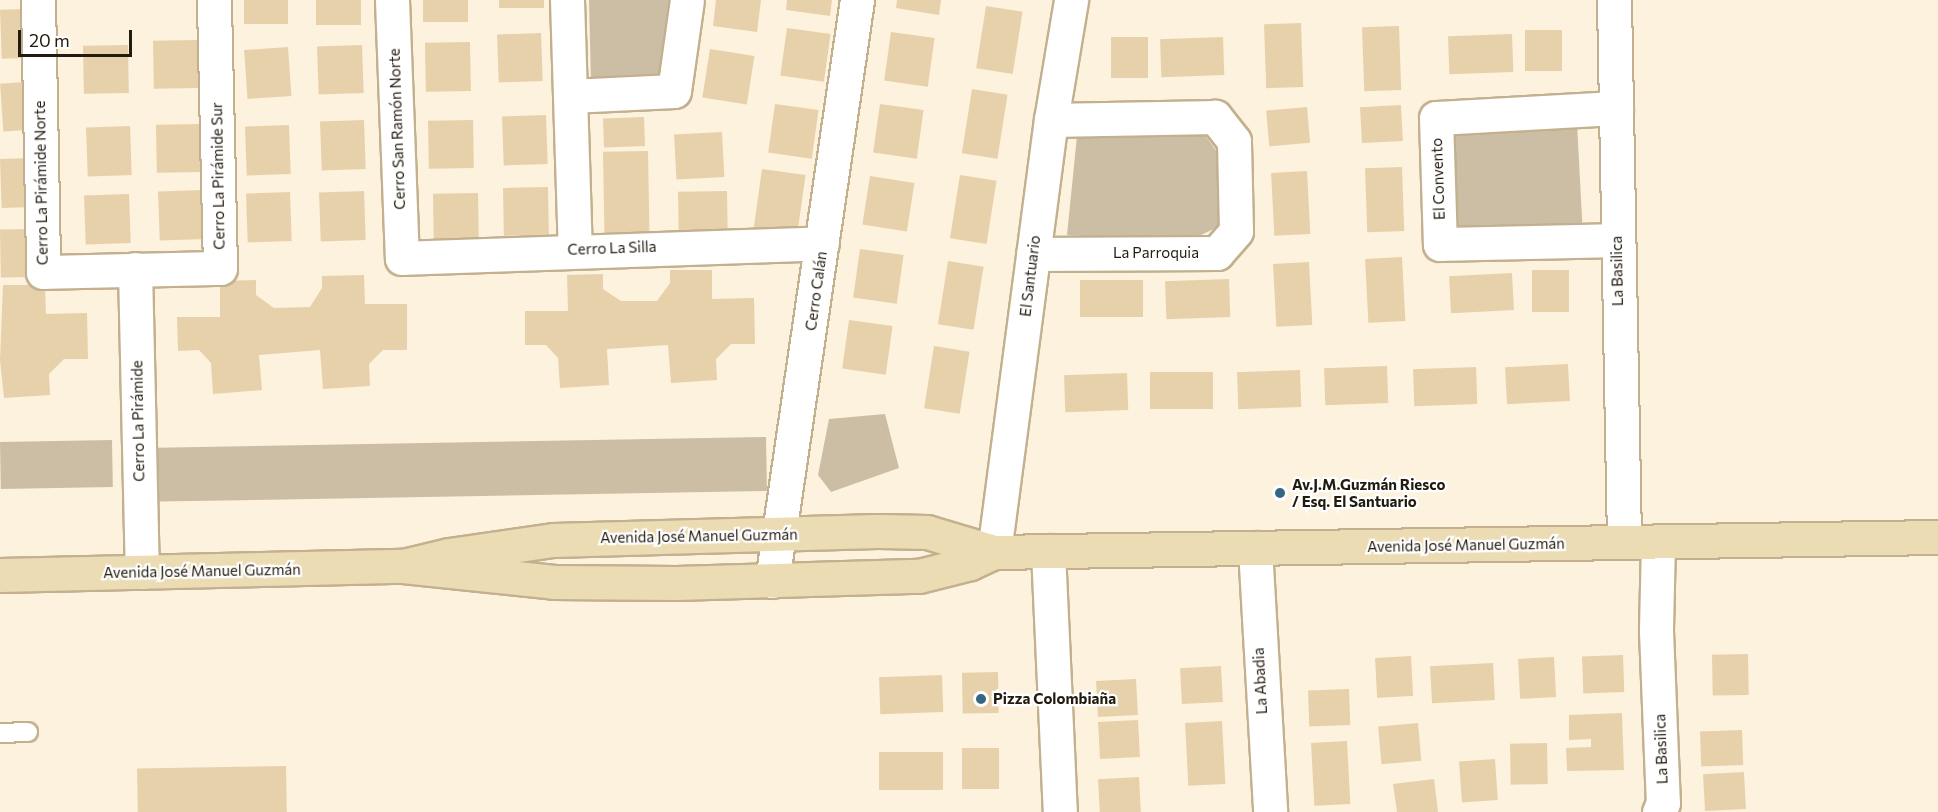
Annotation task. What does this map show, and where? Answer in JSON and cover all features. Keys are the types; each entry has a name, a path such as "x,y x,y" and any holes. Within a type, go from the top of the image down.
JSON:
{"street":[{"name":"Cerro La Pirámide Norte","path":"38,0 43,272 135,269"},
{"name":"Cerro La Pirámide Sur","path":"135,269 220,268 214,0"},
{"name":"Cerro San Ramón Norte","path":"392,0 402,258"},
{"path":"567,0 575,249"},
{"path":"570,96 674,91 687,0"},
{"name":"Cerro Calán","path":"771,581 857,0"},
{"name":"El Santuario","path":"994,552 1051,120 1071,0"},
{"name":"La Basilica","path":"1614,0 1624,542"},
{"name":"El Convento","path":"1616,108 1436,118 1440,244 1617,240"},
{"name":"La Parroquia","path":"1033,254 1217,253 1236,231 1234,141 1215,117 1051,120"},
{"name":"Cerro La Silla","path":"402,258 575,249 822,243"},
{"name":"Cerro La Pirámide","path":"135,269 142,572"},
{"name":"Avenida José Manuel Guzmán","path":"403,566 460,553 553,540 777,534 927,532 994,552 1938,537"},
{"name":"La Basilica","path":"1658,541 1656,631 1663,803 1659,812"},
{"name":"La Abadia","path":"1255,548 1270,812"},
{"path":"1048,551 1060,812"},
{"name":"Avenida José Manuel Guzmán","path":"0,575 403,566 554,582 771,581 919,576 970,563 994,552"}],"lane":[{"path":"0,733 28,732"}],"shaded area":[{"path":"589,0 669,0 659,76 591,83"},
{"path":"1577,123 1583,229 1454,236 1448,130"},
{"path":"1204,134 1218,153 1218,227 1201,235 1137,239 1067,235 1077,136"},
{"path":"885,414 899,468 831,492 818,475 829,419"},
{"path":"766,437 767,491 158,502 157,448"},
{"path":"112,440 113,487 1,489 0,442"}],"building":[{"path":"244,0 288,0 288,24 244,24"},
{"path":"316,0 361,0 361,25 316,25"},
{"path":"423,0 468,0 468,22 423,22"},
{"path":"499,0 544,0 544,8 499,8"},
{"path":"716,0 761,0 757,32 713,26"},
{"path":"787,0 832,0 830,16 786,10"},
{"path":"897,0 941,0 939,15 896,8"},
{"path":"986,6 1023,12 1013,74 976,68"},
{"path":"23,9 25,58 2,59 0,10"},
{"path":"1301,23 1303,87 1266,88 1264,24"},
{"path":"1399,26 1401,90 1364,91 1362,27"},
{"path":"787,28 831,34 824,82 780,76"},
{"path":"1525,30 1562,30 1562,71 1525,71"},
{"path":"891,32 935,38 928,87 884,81"},
{"path":"541,33 543,81 499,83 497,35"},
{"path":"1512,34 1513,72 1449,74 1448,36"},
{"path":"1111,37 1148,37 1148,78 1111,78"},
{"path":"1223,37 1224,75 1161,77 1160,39"},
{"path":"198,40 199,88 154,89 153,41"},
{"path":"470,42 471,91 426,92 425,43"},
{"path":"128,45 129,93 84,94 83,46"},
{"path":"362,45 364,93 319,95 317,47"},
{"path":"288,47 291,96 248,99 244,50"},
{"path":"710,49 754,56 747,104 702,97"},
{"path":"24,82 27,130 3,132 0,84"},
{"path":"972,89 1008,95 997,159 962,153"},
{"path":"775,104 819,110 812,159 768,153"},
{"path":"880,104 924,110 917,159 873,153"},
{"path":"1401,105 1403,141 1362,143 1360,107"},
{"path":"1307,107 1310,143 1269,146 1266,111"},
{"path":"546,115 548,164 504,166 502,117"},
{"path":"644,117 645,146 604,147 603,118"},
{"path":"364,120 366,169 322,171 320,122"},
{"path":"473,120 474,168 429,169 428,121"},
{"path":"201,124 202,172 157,173 156,125"},
{"path":"289,125 291,174 247,176 245,127"},
{"path":"130,126 132,175 88,177 86,128"},
{"path":"722,132 724,177 676,179 674,135"},
{"path":"648,151 649,232 604,233 603,152"},
{"path":"31,158 33,207 2,208 0,159"},
{"path":"1402,167 1404,231 1367,232 1365,168"},
{"path":"762,169 806,175 797,235 754,228"},
{"path":"1307,171 1310,234 1274,236 1271,173"},
{"path":"960,175 997,181 987,244 950,238"},
{"path":"870,176 914,183 907,231 862,224"},
{"path":"548,187 549,235 504,236 503,188"},
{"path":"202,190 204,239 160,241 158,192"},
{"path":"364,191 366,240 321,242 319,193"},
{"path":"727,191 728,236 679,237 678,192"},
{"path":"290,192 292,241 248,243 246,194"},
{"path":"478,193 479,241 434,242 433,194"},
{"path":"129,194 131,243 86,245 84,196"},
{"path":"33,229 34,277 1,278 0,230"},
{"path":"860,249 904,255 897,304 853,298"},
{"path":"1402,257 1405,321 1368,323 1365,259"},
{"path":"948,261 984,267 974,330 938,324"},
{"path":"1309,262 1312,325 1276,327 1273,264"},
{"path":"670,270 712,270 712,299 754,298 755,344 731,344 716,359 717,380 671,383 668,345 607,349 609,385 560,388 558,358 546,345 525,345 525,311 568,311 567,275 603,274 603,289 621,301 657,301 670,283"},
{"path":"1532,270 1569,270 1569,312 1532,312"},
{"path":"1512,273 1514,310 1451,313 1449,276"},
{"path":"364,275 365,304 407,304 407,350 383,350 369,364 370,386 323,389 320,350 259,355 262,390 213,394 211,363 199,350 178,351 177,317 220,317 220,281 256,280 256,295 274,308 310,307 322,288 322,276"},
{"path":"1229,279 1230,317 1166,319 1165,281"},
{"path":"1080,280 1143,280 1143,317 1080,317"},
{"path":"3,285 45,285 46,314 87,313 88,359 64,359 49,374 50,395 4,398 0,360"},
{"path":"849,320 893,326 886,375 842,369"},
{"path":"934,346 970,352 960,414 924,408"},
{"path":"1568,364 1570,401 1507,404 1505,367"},
{"path":"1387,366 1388,403 1325,405 1324,368"},
{"path":"1476,367 1477,404 1414,406 1413,369"},
{"path":"1300,370 1301,407 1238,409 1237,372"},
{"path":"1150,372 1213,372 1213,409 1150,409"},
{"path":"1127,373 1128,410 1065,412 1064,375"},
{"path":"1748,654 1749,695 1713,696 1712,655"},
{"path":"1623,655 1624,692 1583,693 1582,656"},
{"path":"1411,656 1413,696 1377,698 1375,658"},
{"path":"1554,657 1556,697 1520,699 1518,659"},
{"path":"1493,663 1495,700 1432,703 1430,666"},
{"path":"1221,666 1223,702 1182,704 1180,668"},
{"path":"998,672 999,713 963,714 962,673"},
{"path":"942,675 943,712 880,714 879,677"},
{"path":"1136,679 1138,715 1098,717 1096,681"},
{"path":"1349,689 1350,725 1309,726 1308,690"},
{"path":"1622,713 1624,770 1567,771 1566,748 1591,747 1591,739 1569,740 1569,715"},
{"path":"1138,720 1140,757 1100,759 1098,722"},
{"path":"1222,721 1225,784 1188,786 1185,723"},
{"path":"1418,723 1421,761 1381,764 1378,726"},
{"path":"1742,730 1743,765 1701,766 1700,731"},
{"path":"1347,741 1350,804 1314,806 1311,743"},
{"path":"1547,743 1548,784 1511,785 1510,744"},
{"path":"962,748 999,748 999,789 962,789"},
{"path":"879,752 943,752 943,790 879,790"},
{"path":"1495,759 1498,800 1462,802 1459,762"},
{"path":"286,766 287,812 138,812 137,769"},
{"path":"1744,772 1746,809 1705,811 1703,774"},
{"path":"1139,777 1141,812 1100,812 1098,779"},
{"path":"1434,779 1438,812 1397,812 1393,784"}],"place":[{"name":"Av.J.M.Guzmán Riesco / Esq. El Santuario","path":"1280,493"},
{"name":"Pizza Colombiaña","path":"981,699"}]}
